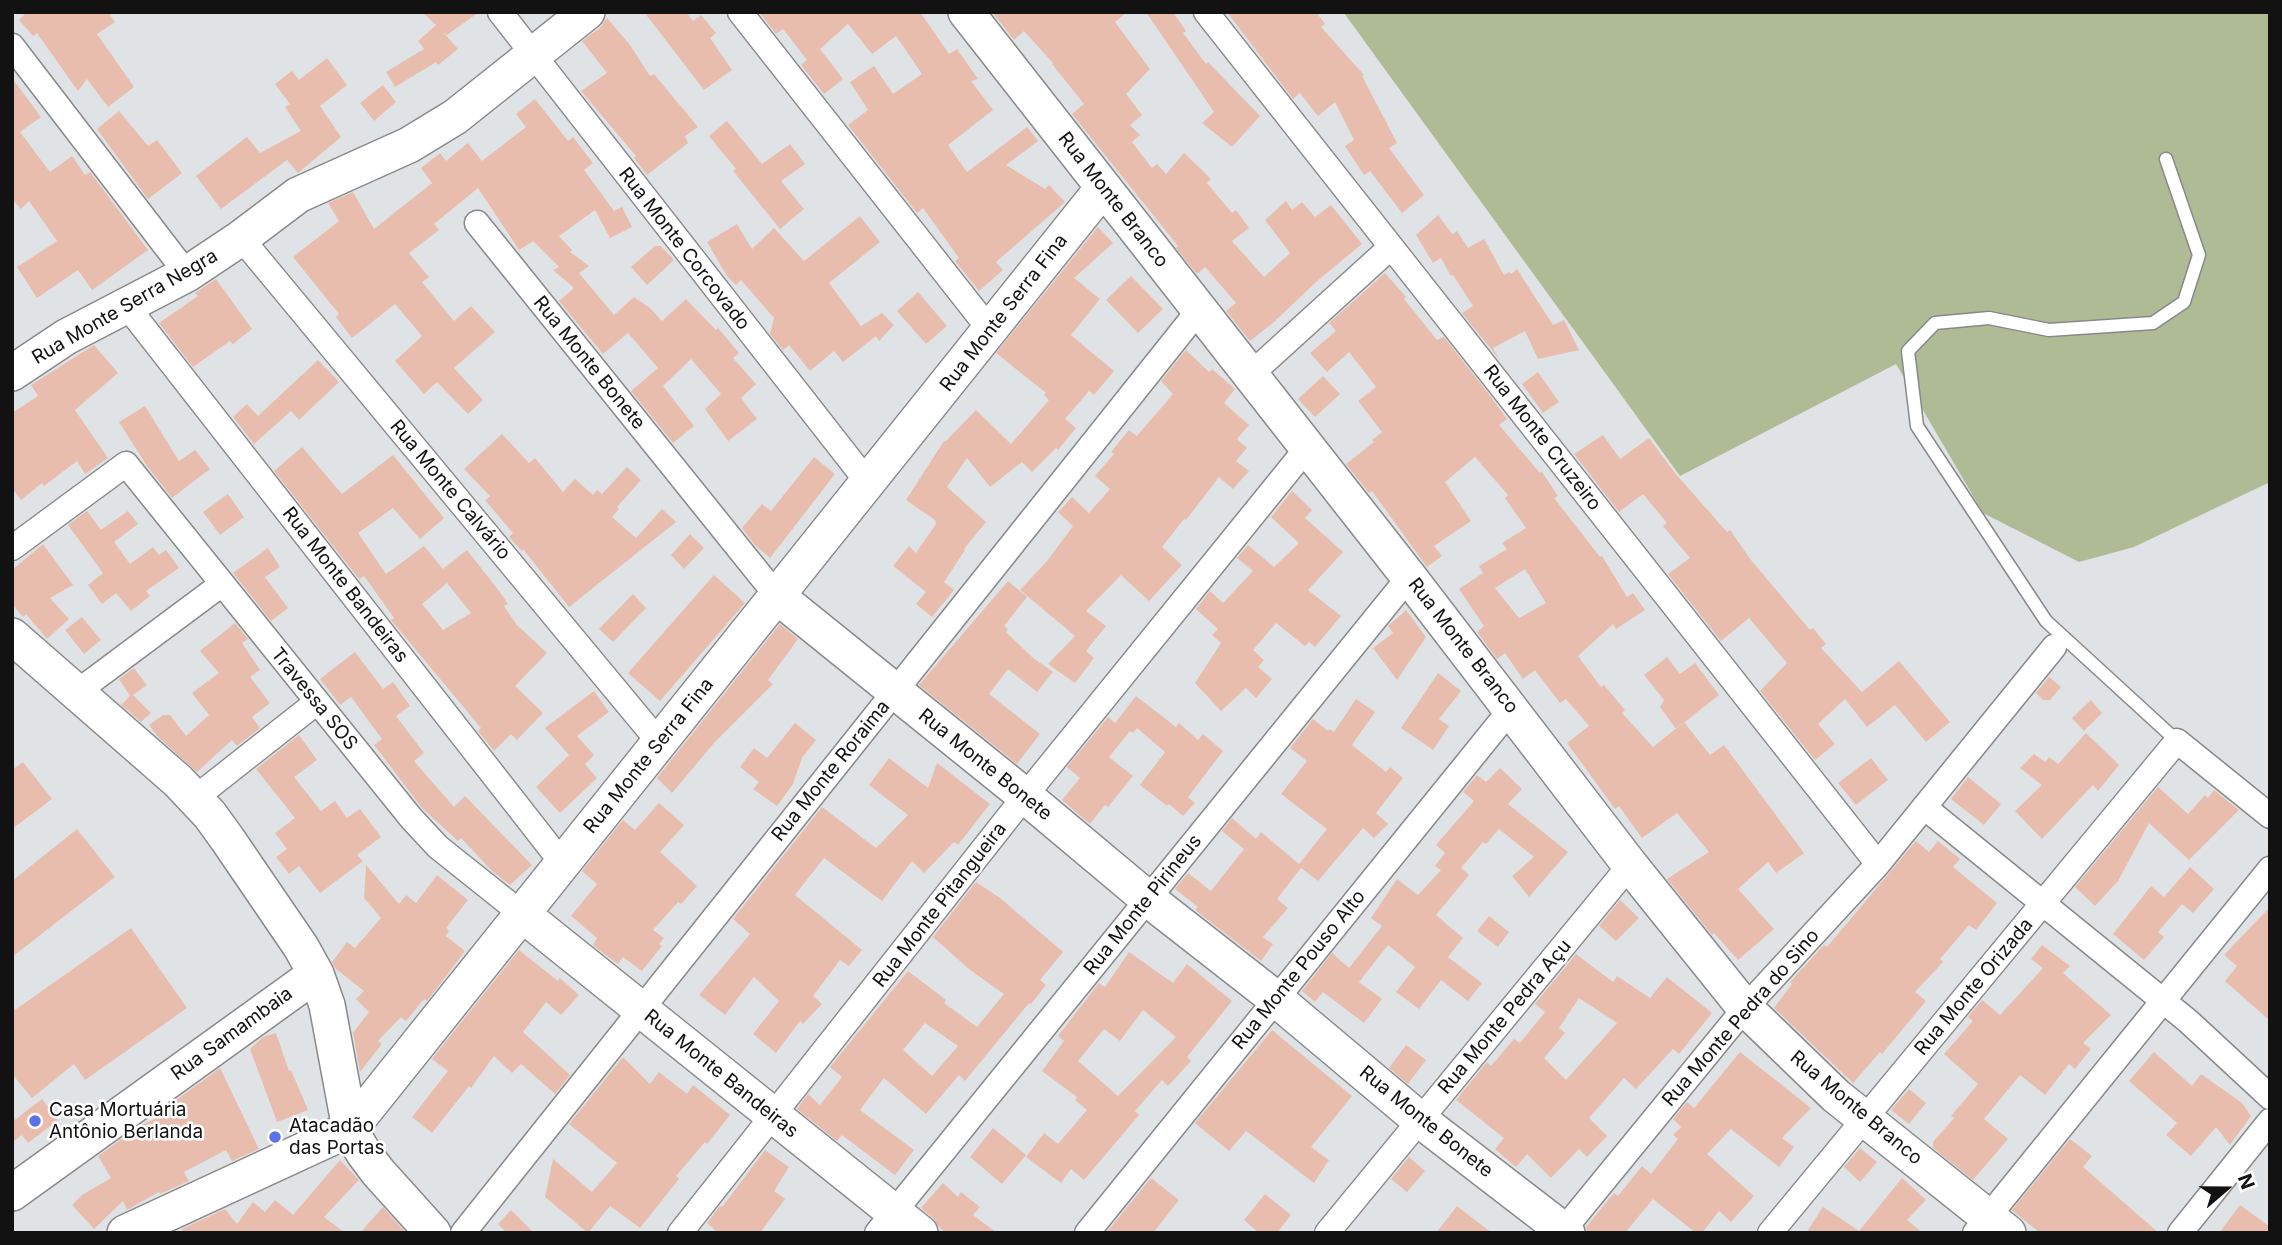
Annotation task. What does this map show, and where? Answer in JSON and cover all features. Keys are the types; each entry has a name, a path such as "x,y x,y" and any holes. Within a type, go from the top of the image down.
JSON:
{"street":[{"name":"Rua Monte Corcovado","path":"500,12 869,484"},
{"name":"Rua Monte Serra Negra","path":"12,373 65,337 187,274 298,195 409,145 433,131 455,117 587,12"},
{"path":"740,12 990,330"},
{"name":"Rua Monte Branco","path":"966,12 1409,577 1630,865 1745,1008 1836,1096 1990,1227"},
{"name":"Rua Monte Cruzeiro","path":"1206,12 1878,864"},
{"path":"12,47 187,274"},
{"name":"Rua Monte Serra Fina","path":"134,1231 350,1129 869,484 1103,188"},
{"name":"Rua Monte Bonete","path":"477,223 777,596 1025,796 1147,899 1276,999 1420,1120 1564,1232"},
{"name":"Rua Monte Calvário","path":"241,238 659,742"},
{"path":"1250,375 1391,247"},
{"name":"Rua Monte Bandeiras","path":"126,305 563,864"},
{"name":"Rua Monte Roraima","path":"463,1233 1199,310"},
{"name":"Rua Monte Pitangueira","path":"680,1233 1025,796 1307,448"},
{"name":"Travessa SOS","path":"12,548 126,464 425,835 522,914"},
{"name":"Rua Monte Pirineus","path":"897,1226 1147,899 1409,577"},
{"path":"77,692 222,584"},
{"path":"12,636 165,768 195,798 222,832 302,947 316,974 327,1005 350,1129 378,1172 433,1233"},
{"name":"Rua Monte Pedra do Sino","path":"1564,1232 1745,1008 1878,864 2054,647"},
{"path":"195,798 317,702"},
{"name":"Rua Monte Pouso Alto","path":"1087,1233 1511,709"},
{"path":"2177,741 2270,816"},
{"name":"Rua Monte Orizada","path":"1770,1233 2177,741"},
{"path":"1924,807 2164,1001 2270,1097"},
{"name":"Rua Monte Pedra Açu","path":"1327,1233 1630,865"},
{"path":"1990,1227 2164,1001 2270,869"},
{"name":"Rua Monte Bandeiras","path":"522,914 774,1116 897,1226"},
{"name":"Rua Samambaia","path":"12,1193 316,974"},
{"path":"2180,1233 2270,1121"}],"lane":[{"path":"2166,159 2199,255 2184,302 2153,323 2049,330 1989,318 1936,323 1908,351 1917,425 2046,621 2177,741"}],"green space":[{"path":"2270,12 2270,482 2134,547 2079,562 1983,513 1896,364 1680,476 1344,13"}],"building":[{"path":"27,12 108,12 115,22 97,34 134,87 108,107 87,79 78,91 37,33 33,36 19,20"},
{"path":"422,12 479,12 447,35 443,32 458,49 438,65 436,62 395,87 386,72 424,49 418,41 436,25"},
{"path":"644,12 686,12 693,21 701,15 716,33 710,38 732,70 704,90"},
{"path":"759,12 920,12 949,54 957,49 978,79 971,81 993,110 948,145 967,172 1027,127 1038,141 1006,165 1045,189 1049,185 1065,202 996,262 1003,270 979,291 955,261 959,258 923,208 917,213 848,125 868,110 850,82 874,66 893,94 922,74 896,36 872,54 848,24 820,49 843,79 824,94 801,65 807,60 783,29 776,34"},
{"path":"992,12 1127,12 1115,22 1150,69 1126,94 1142,115 1130,125 1140,135 1132,142 1152,168 1157,164 1166,174 1184,153 1211,179 1207,183 1232,213 1236,210 1249,228 1232,241 1264,277 1290,253 1265,220 1286,201 1292,210 1302,202 1315,217 1331,205 1362,244 1250,341 1226,311 1236,303 1205,267 1197,274 1176,248 1178,246 1072,114 1084,104 1053,63 1024,31 1014,40"},
{"path":"1146,12 1173,12 1186,31 1183,33 1206,64 1208,62 1260,116 1232,147 1202,123 1214,112"},
{"path":"1227,12 1316,12 1325,24 1321,27 1364,75 1362,76 1397,143 1389,148 1424,195 1402,213 1370,171 1364,175 1345,146 1354,140 1335,102 1318,116 1300,93 1293,99"},
{"path":"607,18 630,45 650,76 654,74 698,127 685,136 688,143 647,175 634,158 636,156 581,91 607,73 582,41 600,28"},
{"path":"327,58 347,85 320,106 341,137 298,173 287,160 221,209 196,176 247,137 260,153 301,131 285,107 290,104 275,84 292,71 299,80"},
{"path":"12,78 41,117 20,132 50,172 72,156 85,175 90,172 148,250 92,290 78,270 37,298 17,267 57,241 29,201 21,209 12,199"},
{"path":"383,85 396,102 374,121 360,103"},
{"path":"535,99 568,141 573,137 593,163 584,170 614,211 622,207 632,227 610,238 595,210 559,236 572,250 570,252 589,266 579,273 614,315 634,297 662,321 686,299 716,330 718,328 739,353 733,358 756,384 741,398 757,419 728,441 705,409 721,394 691,359 663,386 694,426 673,443 631,391 658,368 628,333 603,354 559,301 574,288 553,270 559,267 533,241 519,250 478,188 434,224 439,230 409,253 429,277 422,282 454,321 471,306 495,332 454,368 483,400 468,414 437,382 424,394 395,361 422,336 395,304 352,338 336,317 339,314 293,257 339,221 328,203 353,192 374,229 432,183 421,168 440,153 446,161 468,143 482,161 526,127 516,114"},
{"path":"119,111 148,146 157,140 182,173 148,199 97,129"},
{"path":"727,121 762,164 790,144 805,164 781,181 804,209 780,229 733,171 736,169 709,136"},
{"path":"1438,215 1452,234 1457,231 1468,248 1484,239 1504,275 1517,269 1553,325 1564,320 1579,350 1538,359 1525,331 1493,348 1500,360 1462,313 1473,306 1453,275 1451,276 1441,258 1433,263 1416,235"},
{"path":"860,216 880,242 829,283 861,326 882,313 894,325 879,341 876,336 843,362 834,351 810,371 789,345 783,350 770,334 774,318 741,280 736,285 727,276 707,242 737,224 752,249 774,228 804,261"},
{"path":"1098,227 1113,243 1074,278 1100,299 1071,335 1114,371 1094,395 1089,391 1065,419 1076,428 1058,450 1056,448 1032,472 1022,462 990,487 967,458 947,487 986,522 964,549 944,582 954,590 932,617 916,604 926,592 893,566 909,546 916,553 936,524 935,520 906,500 944,441 976,410 1011,444 1049,400 1044,395 1046,393 996,353"},
{"path":"655,246 661,246 674,260 647,285 631,267"},
{"path":"1385,273 1437,340 1444,337 1507,419 1499,425 1540,473 1542,472 1558,496 1554,498 1600,557 1602,556 1627,597 1633,593 1645,610 1616,629 1613,624 1578,656 1601,687 1604,685 1625,710 1622,713 1653,747 1684,722 1710,755 1724,745 1804,853 1776,873 1768,862 1738,889 1774,929 1738,960 1714,933 1712,935 1667,879 1709,852 1677,813 1642,838 1619,806 1615,809 1567,743 1589,726 1566,699 1560,703 1535,670 1523,679 1505,653 1497,659 1477,632 1484,626 1459,589 1483,573 1479,566 1507,549 1502,543 1526,528 1505,498 1508,495 1475,457 1445,482 1471,521 1434,546 1442,556 1427,567 1372,491 1369,493 1346,464 1374,442 1372,440 1382,432 1358,401 1376,387 1349,352 1327,372 1310,353 1336,331 1329,323","holes":["1525,569 1546,603 1519,618 1495,588"]},
{"path":"1131,276 1163,309 1138,333 1106,300"},
{"path":"216,279 252,329 233,344 230,341 193,367 159,323 198,296 195,293"},
{"path":"918,292 947,326 926,344 897,311"},
{"path":"94,345 118,373 75,410 108,458 85,474 77,461 21,500 12,488 12,413 38,396 31,385"},
{"path":"1186,350 1209,372 1212,369 1235,389 1224,403 1249,425 1237,439 1247,448 1236,461 1249,471 1233,489 1219,477 1162,547 1182,565 1149,601 1121,575 1086,611 1106,626 1086,651 1094,658 1075,683 1048,664 1075,636 1020,590 1047,561 1073,526 1058,512 1072,497 1089,513 1110,489 1095,476 1114,454 1111,452 1129,430 1137,436 1173,394 1161,381"},
{"path":"318,360 339,382 299,420 291,411 254,444 233,417 247,404 258,416"},
{"path":"1538,372 1559,402 1543,413 1522,384"},
{"path":"1323,376 1340,394 1315,417 1298,399"},
{"path":"145,406 179,461 195,450 210,469 172,498 147,466 119,422"},
{"path":"502,434 529,463 535,458 563,492 575,479 593,495 597,490 602,494 627,467 641,480 617,507 619,509 612,517 636,538 662,509 676,522 569,607 523,549 522,551 509,537 513,533 485,500 490,496 464,469"},
{"path":"1603,435 1620,459 1649,438 1675,473 1727,532 1730,530 1751,560 1810,630 1813,628 1826,644 1821,648 1862,692 1899,661 1950,722 1926,742 1895,705 1867,727 1845,699 1818,724 1835,744 1815,760 1760,691 1787,663 1749,618 1721,641 1668,574 1690,558 1663,526 1667,523 1643,494 1619,512 1574,454"},
{"path":"302,447 342,494 393,455 444,518 420,539 393,508 358,533 386,574 424,546 443,569 467,550 508,604 504,606 517,625 547,653 515,686 543,713 517,740 511,734 494,751 478,731 481,728 391,620 394,618 364,576 359,579 274,471","holes":["447,583 471,613 443,630 422,604"]},
{"path":"814,457 835,474 770,558 742,528 762,504 771,511"},
{"path":"1292,491 1312,510 1305,518 1343,552 1308,590 1341,616 1315,647 1309,642 1305,646 1276,623 1253,650 1264,660 1258,667 1272,679 1256,698 1246,688 1221,711 1195,683 1221,643 1212,635 1218,629 1196,609 1210,591 1223,603 1253,571 1237,558 1248,545 1274,567 1299,543 1271,517"},
{"path":"228,494 244,517 220,535 203,512"},
{"path":"87,511 101,530 128,511 138,524 114,542 130,564 153,547 159,555 166,550 179,568 146,591 150,596 131,611 116,593 102,604 88,585 103,573 68,525"},
{"path":"690,534 704,548 684,569 671,555"},
{"path":"43,544 73,585 50,598 69,619 47,639 26,614 23,617 12,604 12,570"},
{"path":"268,548 280,567 265,577 288,608 271,621 233,573"},
{"path":"714,575 745,603 660,701 628,673"},
{"path":"1008,581 1027,597 1004,626 1008,629 1006,632 1032,657 1053,672 1037,692 1008,669 989,694 1040,734 1017,764 919,685"},
{"path":"633,594 646,608 613,642 599,629"},
{"path":"1406,610 1426,637 1397,680 1373,648 1393,633 1388,626"},
{"path":"82,617 101,640 84,654 65,630"},
{"path":"235,623 248,639 242,643 260,670 250,677 270,703 252,717 260,728 237,746 232,740 197,772 158,737 149,725 163,715 170,715 186,736 209,715 192,693 219,673 200,651"},
{"path":"780,624 798,639 768,680 773,684 714,743 672,793 657,778"},
{"path":"355,652 383,689 393,682 410,706 396,716 424,753 414,761 454,807 465,796 532,865 510,885 492,871 461,838 458,841 422,808 374,745 382,739 351,697 340,705 320,679"},
{"path":"1667,657 1680,674 1695,663 1719,695 1676,729 1660,707 1664,700 1644,675"},
{"path":"134,668 147,685 133,695 151,713 141,722 121,705 130,696 119,679"},
{"path":"1438,673 1461,691 1439,719 1449,726 1433,750 1401,728"},
{"path":"2049,677 2061,687 2050,700 2043,700 2036,693"},
{"path":"594,691 609,712 577,736 594,755 585,764 597,778 560,813 536,787 569,755 545,728"},
{"path":"1136,696 1176,727 1179,723 1198,740 1203,734 1223,751 1188,797 1195,803 1183,816 1140,785 1165,752 1137,728 1133,733 1130,731 1109,757 1133,776 1090,824 1062,800 1080,778 1067,767 1108,717 1115,723"},
{"path":"1356,699 1375,712 1352,745 1386,772 1390,767 1403,778 1376,813 1388,824 1374,838 1363,828 1318,881 1301,868 1277,899 1288,908 1263,937 1273,944 1261,961 1195,910 1198,907 1175,889 1188,873 1211,891 1244,849 1222,831 1232,818 1256,839 1261,832 1299,864 1327,829 1281,794 1307,761 1290,748 1313,719 1328,731 1330,729 1334,732"},
{"path":"2091,700 2102,713 2084,731 2072,718"},
{"path":"795,723 816,740 802,758 793,784 777,806 753,789 759,782 740,767 754,748 767,758"},
{"path":"2086,733 2119,765 2098,791 2093,785 2042,839 2015,811 2042,785 2020,768 2034,754 2045,762 2049,757 2058,764"},
{"path":"299,735 317,760 294,777 321,811 335,801 347,818 360,809 381,837 357,855 363,861 320,893 299,866 289,874 276,857 287,849 275,833 295,818 256,769"},
{"path":"889,758 928,788 937,763 990,804 958,845 954,842 924,873 912,861 882,901 824,858 795,895 862,950 849,966 840,960 813,996 822,1004 803,1024 800,1021 776,1053 753,1034 779,1001 754,977 725,1015 699,995 750,934 733,919 822,807 876,848 908,815 869,785"},
{"path":"1871,758 1888,780 1856,805 1838,783"},
{"path":"23,762 52,799 12,829 12,770"},
{"path":"1500,768 1522,789 1508,804 1568,852 1529,897 1512,876 1534,857 1499,829 1486,844 1483,842 1461,868 1469,875 1436,915 1463,938 1448,957 1482,983 1468,1001 1441,980 1419,1009 1396,992 1415,967 1388,945 1359,982 1382,999 1364,1023 1323,992 1315,1002 1302,991 1332,953 1349,968 1382,926 1371,918 1397,879 1418,895 1441,870 1435,866 1445,853 1436,845 1474,801 1463,792 1477,775 1486,782"},
{"path":"1968,777 2001,804 1984,825 1951,799"},
{"path":"2158,787 2188,814 2205,795 2208,798 2214,790 2239,810 2189,860 2149,823 2118,881 2095,906 2075,887"},
{"path":"659,803 684,825 660,852 697,886 681,904 678,902 653,930 664,938 659,944 662,946 642,971 623,957 618,964 595,947 593,945 597,938 571,916 597,884 582,871 623,820 635,830"},
{"path":"77,829 115,877 12,957 12,881"},
{"path":"1916,841 1929,852 1938,841 1960,859 1953,867 1997,903 1976,930 1969,925 1940,959 1943,962 1915,992 1926,1001 1882,1054 1880,1052 1853,1083 1774,1008 1792,984 1790,982 1824,945 1827,947"},
{"path":"366,865 399,904 406,895 416,903 437,875 468,900 446,928 449,931 446,936 465,951 427,1001 424,999 406,1021 401,1017 378,1041 382,1044 360,1072 353,1033 369,1012 356,999 364,991 336,969 332,962 347,942 355,948 381,918 364,898"},
{"path":"2190,867 2214,889 2193,913 2182,904 2158,932 2164,937 2144,960 2113,934 2151,886 2164,897"},
{"path":"976,882 1000,898 1063,952 1040,980 1046,985 1031,1004 1029,1003 965,1081 959,1075 926,1114 884,1078 860,1110 914,1150 895,1175 842,1135 837,1141 797,1109 808,1094 820,1105 842,1077 830,1067 908,971 946,1000 944,1003 977,1027 1004,994 970,970 933,937","holes":["925,1023 958,1046 932,1076 903,1050"]},
{"path":"1620,900 1639,918 1616,941 1599,926"},
{"path":"2270,907 2270,1021 2225,981 2237,966 2224,955"},
{"path":"1489,916 1509,932 1498,947 1477,931"},
{"path":"131,928 187,1008 85,1080 74,1064 32,1098 12,1074 12,1012"},
{"path":"2042,945 2070,966 2063,973 2111,1015 2083,1043 2091,1049 2075,1069 2069,1064 2045,1095 2020,1075 1984,1119 2008,1139 1973,1180 1933,1148 1933,1142 1954,1118 1951,1116 1978,1084 1944,1054 1973,1021 1968,1017 1982,1000 2000,1015 2043,968 2031,959"},
{"path":"519,950 558,981 560,978 579,995 561,1015 546,1002 523,1032 570,1075 555,1094 521,1064 512,1073 494,1056 471,1088 469,1086 432,1133 412,1117 448,1071 432,1059"},
{"path":"1129,952 1173,983 1187,964 1232,1001 1187,1057 1191,1061 1168,1086 1162,1080 1135,1111 1139,1115 1084,1180 1071,1169 1061,1183 1026,1157 1044,1133 1058,1144 1087,1110 1075,1100 1077,1097 1042,1071 1064,1041 1058,1036 1099,983 1105,987","holes":["1143,1010 1176,1037 1118,1096 1078,1061 1104,1029 1120,1041"]},
{"path":"1576,954 1613,982 1617,976 1650,998 1667,977 1712,1013 1679,1054 1673,1049 1636,1089 1624,1078 1589,1118 1607,1136 1587,1157 1579,1149 1551,1178 1527,1154 1516,1167 1495,1149 1504,1138 1456,1100 1487,1062 1491,1066 1514,1039 1520,1043 1545,1012 1535,1004","holes":["1579,998 1617,1023 1566,1080 1544,1058 1565,1033 1559,1028"]},
{"path":"1272,1030 1352,1096 1311,1147 1329,1160 1314,1183 1246,1131 1229,1151 1195,1123"},
{"path":"276,1033 289,1071 291,1070 308,1110 277,1122 250,1049 263,1037"},
{"path":"1406,1045 1426,1060 1408,1084 1389,1068"},
{"path":"1740,1052 1811,1108 1782,1138 1794,1147 1779,1167 1731,1129 1707,1154 1754,1196 1731,1222 1719,1211 1702,1233 1696,1233 1653,1199 1625,1233 1587,1233 1586,1227 1614,1193 1618,1196 1642,1166 1651,1174 1678,1139 1673,1135 1681,1127 1673,1119 1687,1102 1694,1108"},
{"path":"2154,1052 2192,1086 2201,1074 2242,1103 2251,1116 2230,1145 2216,1127 2191,1156 2166,1135 2177,1123 2129,1081"},
{"path":"623,1057 650,1084 659,1072 687,1094 693,1085 730,1115 676,1176 679,1179 640,1228 610,1206 588,1233 545,1197 553,1159 592,1192 617,1163 569,1124"},
{"path":"220,1068 259,1149 232,1161 226,1150 184,1172 189,1181 160,1194 159,1192 127,1210 123,1201 94,1229 72,1205 82,1195 111,1178 98,1156 141,1125 171,1112 168,1106"},
{"path":"1909,1089 1926,1103 1909,1124 1891,1110"},
{"name":"Casa Mortuária Antônio Berlanda","path":"42,1099 58,1120 28,1143 22,1135 12,1142 12,1122"},
{"path":"993,1128 1026,1155 1002,1184 970,1157"},
{"path":"2070,1139 2092,1156 2083,1167 2159,1233 2040,1233 2012,1210"},
{"path":"1860,1148 1877,1162 1860,1182 1844,1167"},
{"path":"765,1150 789,1167 774,1191 785,1199 760,1233 718,1233 707,1223"},
{"path":"1409,1157 1425,1171 1407,1192 1391,1179"},
{"path":"340,1160 359,1180 324,1217 345,1233 184,1233 182,1229 225,1209 237,1224 253,1202 265,1212 275,1200 293,1215"},
{"path":"1151,1178 1179,1200 1153,1233 1106,1233"},
{"path":"1902,1178 1926,1200 1907,1220 1923,1233 1806,1233 1823,1207 1859,1231"},
{"path":"943,1183 958,1197 961,1192 980,1207 973,1215 997,1233 946,1233 939,1227 921,1208"},
{"path":"1265,1194 1291,1215 1277,1233 1259,1233 1244,1220"},
{"path":"2240,1205 2270,1227 2270,1233 2219,1233"},
{"path":"1457,1206 1492,1233 1436,1233"},
{"path":"383,1207 406,1233 360,1233"},
{"path":"511,1210 534,1233 507,1233 498,1224"}],"place":[{"name":"Casa Mortuária Antônio Berlanda","path":"35,1121"},
{"name":"Atacadão das Portas","path":"275,1137"}]}
